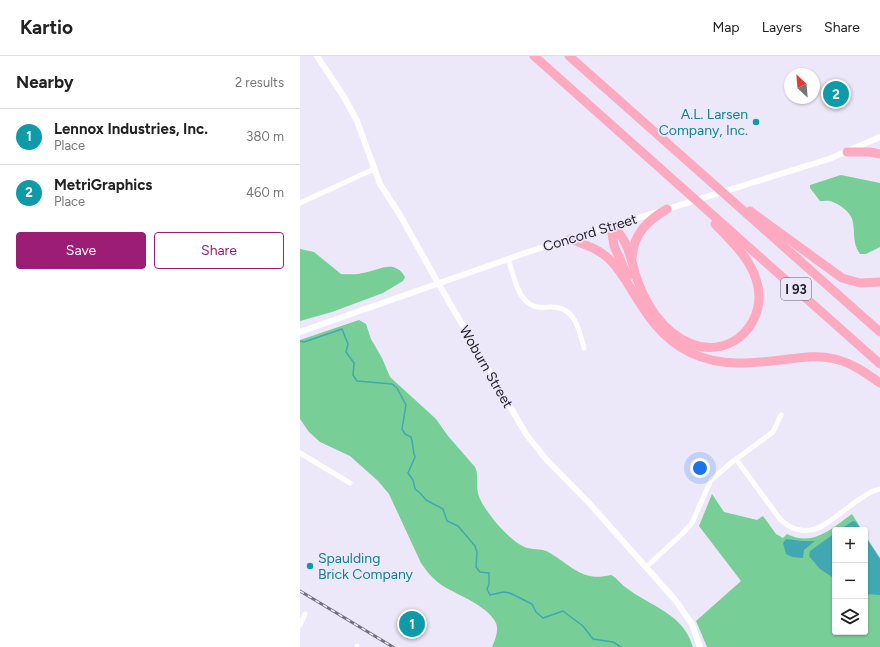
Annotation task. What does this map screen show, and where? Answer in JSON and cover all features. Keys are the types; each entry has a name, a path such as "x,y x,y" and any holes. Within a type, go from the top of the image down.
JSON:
{"highway":[{"path":"534,56 680,186 711,216 746,258 759,287 759,304 754,320 747,331 734,341 720,346 704,347 687,342 675,334 657,316 647,301 639,285 632,259 621,235 611,226"},
{"path":"569,56 706,178 738,204 842,278 860,284 880,282"},
{"path":"847,152 870,152 880,154"},
{"name":"I 93","path":"738,204 880,332"},
{"path":"632,259 634,245 641,230 651,220 667,209"},
{"name":"I 93","path":"711,216 880,364"},
{"path":"611,226 614,246 637,299"},
{"path":"570,239 592,247 607,257 618,269 649,318 669,339 685,350 706,359 742,364 808,357 829,358 854,366 880,383"}],"street":[{"name":"Woburn Street","path":"317,56 334,81 357,121 374,169 382,186 405,223 438,283 532,443 646,567 686,614 700,647"},
{"name":"Concord Street","path":"300,332 355,314 508,259 795,170 847,152 880,137"},
{"path":"300,203 374,169"},
{"path":"508,259 523,297 535,306 558,308 569,313 577,323 584,348"},
{"path":"646,567 687,528 693,520 708,485 715,476 773,432 781,415"},
{"path":"300,453 350,483"},
{"path":"736,459 780,519 788,526 797,530 811,530 821,527 865,495 880,489"},
{"path":"300,625 305,614"}],"green space":[{"path":"841,175 880,183 880,247 866,254 860,254 856,247 854,226 849,214 833,202 820,201 810,188 810,185"},
{"path":"300,249 314,252 341,274 360,274 391,267 401,271 405,277 403,281 383,293 332,312 300,321"},
{"path":"359,320 366,324 371,339 382,358 390,377 436,419 448,436 475,467 477,474 477,490 480,499 494,520 507,534 527,548 547,551 585,575 601,577 613,576 635,594 674,618 688,635 693,647 492,647 497,632 497,626 492,617 480,606 443,586 428,573 421,563 389,494 378,481 350,456 320,442 309,432 300,419 300,340"},
{"path":"712,494 724,512 757,520 763,516 776,534 783,538 787,534 796,537 813,537 832,528 832,635 868,635 868,540 880,558 880,647 707,647 696,621 741,581 699,526"},
{"path":"852,514 860,527 833,527"}],"water":[{"path":"853,521 856,522 859,527 844,527"},
{"path":"832,535 832,577 820,569 809,556 810,551"},
{"path":"786,539 815,541 804,550 803,558 792,557 786,554 783,543"},
{"path":"868,541 880,559 880,595 868,594"}],"waterway":[{"path":"300,341 304,342 342,329 348,344 346,352 354,363 353,375 357,381 392,384 397,388 406,405 402,429 405,434 411,437 415,457 408,473 413,480 415,489 426,500 443,509 447,521 458,526 475,546 477,552 476,567 480,572 489,573 489,584 487,589 490,595 503,592 510,593 532,604 536,612 543,618 563,611 583,626 593,639 613,642 621,647"}],"railway":[{"path":"300,591 393,647"}],"place":[{"name":"MetriGraphics","path":"836,94"},
{"name":"A.L. Larsen Company, Inc.","path":"756,122"},
{"name":"Spaulding Brick Company","path":"310,566"},
{"name":"Lennox Industries, Inc.","path":"412,624"}]}
